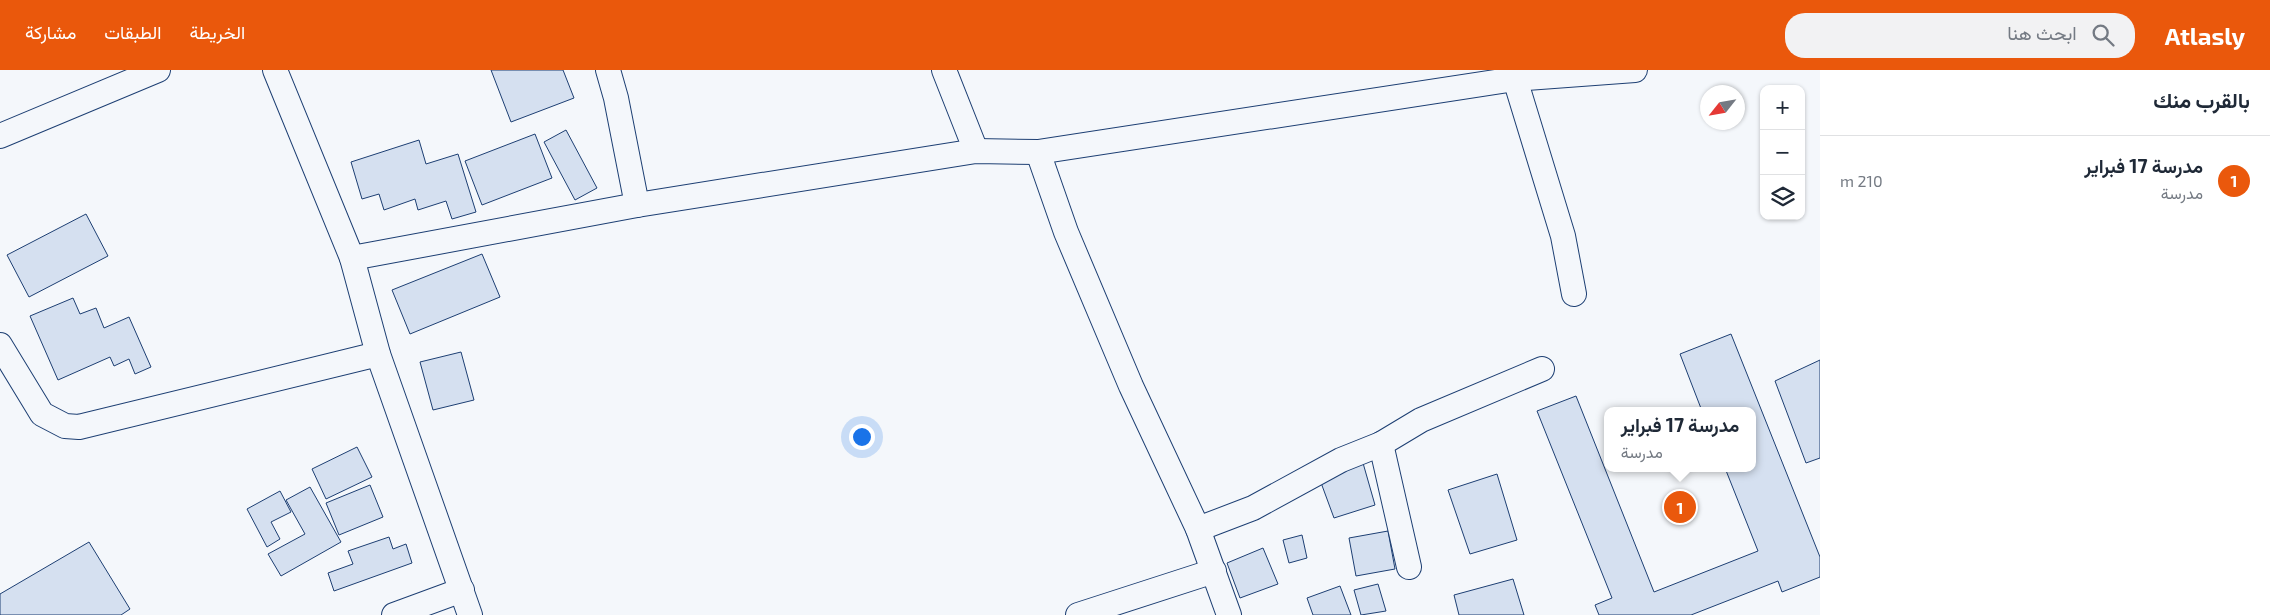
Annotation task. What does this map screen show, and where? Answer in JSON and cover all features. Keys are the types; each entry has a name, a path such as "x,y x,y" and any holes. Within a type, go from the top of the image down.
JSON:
{"street":[{"path":"0,136 158,70"},
{"path":"275,70 352,258 378,354 470,615"},
{"path":"608,70 616,98 637,205"},
{"path":"944,70 976,151"},
{"path":"352,258 637,205 976,151 1038,152 1515,79 1635,70"},
{"path":"1515,79 1563,236 1574,294"},
{"path":"1038,152 1066,232 1092,295 1131,386 1198,529 1228,615"},
{"path":"0,345 42,414 65,426 79,427 378,354"},
{"path":"1198,529 1253,508 1341,460 1381,444 1421,420 1542,369"},
{"path":"1381,444 1409,567"},
{"path":"1078,615 1214,571"},
{"path":"394,615 462,590"}],"building":[{"path":"491,70 563,70 574,98 511,122"},
{"path":"566,130 597,188 575,200 544,142"},
{"path":"535,134 552,178 482,205 465,161"},
{"path":"419,140 426,164 458,154 476,212 452,219 446,201 418,210 415,199 384,210 379,194 362,199 351,162"},
{"path":"86,214 108,256 29,297 7,255"},
{"path":"482,254 500,297 410,334 392,290"},
{"path":"73,298 80,314 96,308 104,328 129,317 151,367 135,374 129,359 114,366 110,357 58,380 30,316"},
{"path":"1731,334 1820,557 1820,577 1782,592 1778,581 1691,615 1599,615 1595,605 1612,598 1537,411 1576,396 1604,466 1604,472 1606,472 1654,592 1758,551 1727,472 1756,472 1756,407 1700,407 1680,354"},
{"path":"461,352 474,400 433,410 420,362"},
{"path":"1820,360 1820,458 1806,463 1775,381"},
{"path":"357,447 372,477 326,499 312,469"},
{"path":"1363,463 1375,505 1334,518 1320,480"},
{"path":"1497,474 1517,540 1470,554 1448,490"},
{"path":"370,485 383,517 339,535 326,503"},
{"path":"310,487 341,542 281,576 268,554 305,534 286,500"},
{"path":"280,491 291,512 271,522 280,539 267,547 247,509"},
{"path":"1388,531 1395,569 1356,576 1349,538"},
{"path":"1302,535 1307,558 1289,563 1283,540"},
{"path":"389,537 393,549 406,544 412,563 334,591 328,573 353,564 348,551"},
{"path":"89,542 130,609 121,615 0,615 0,594"},
{"path":"1263,548 1278,584 1240,598 1227,563"},
{"path":"1513,579 1524,615 1459,615 1454,595"},
{"path":"1378,584 1386,611 1361,615 1354,590"},
{"path":"1340,586 1351,615 1313,615 1307,598"}],"place":[{"name":"مدرسة 17 فبراير","path":"1680,507"}]}
